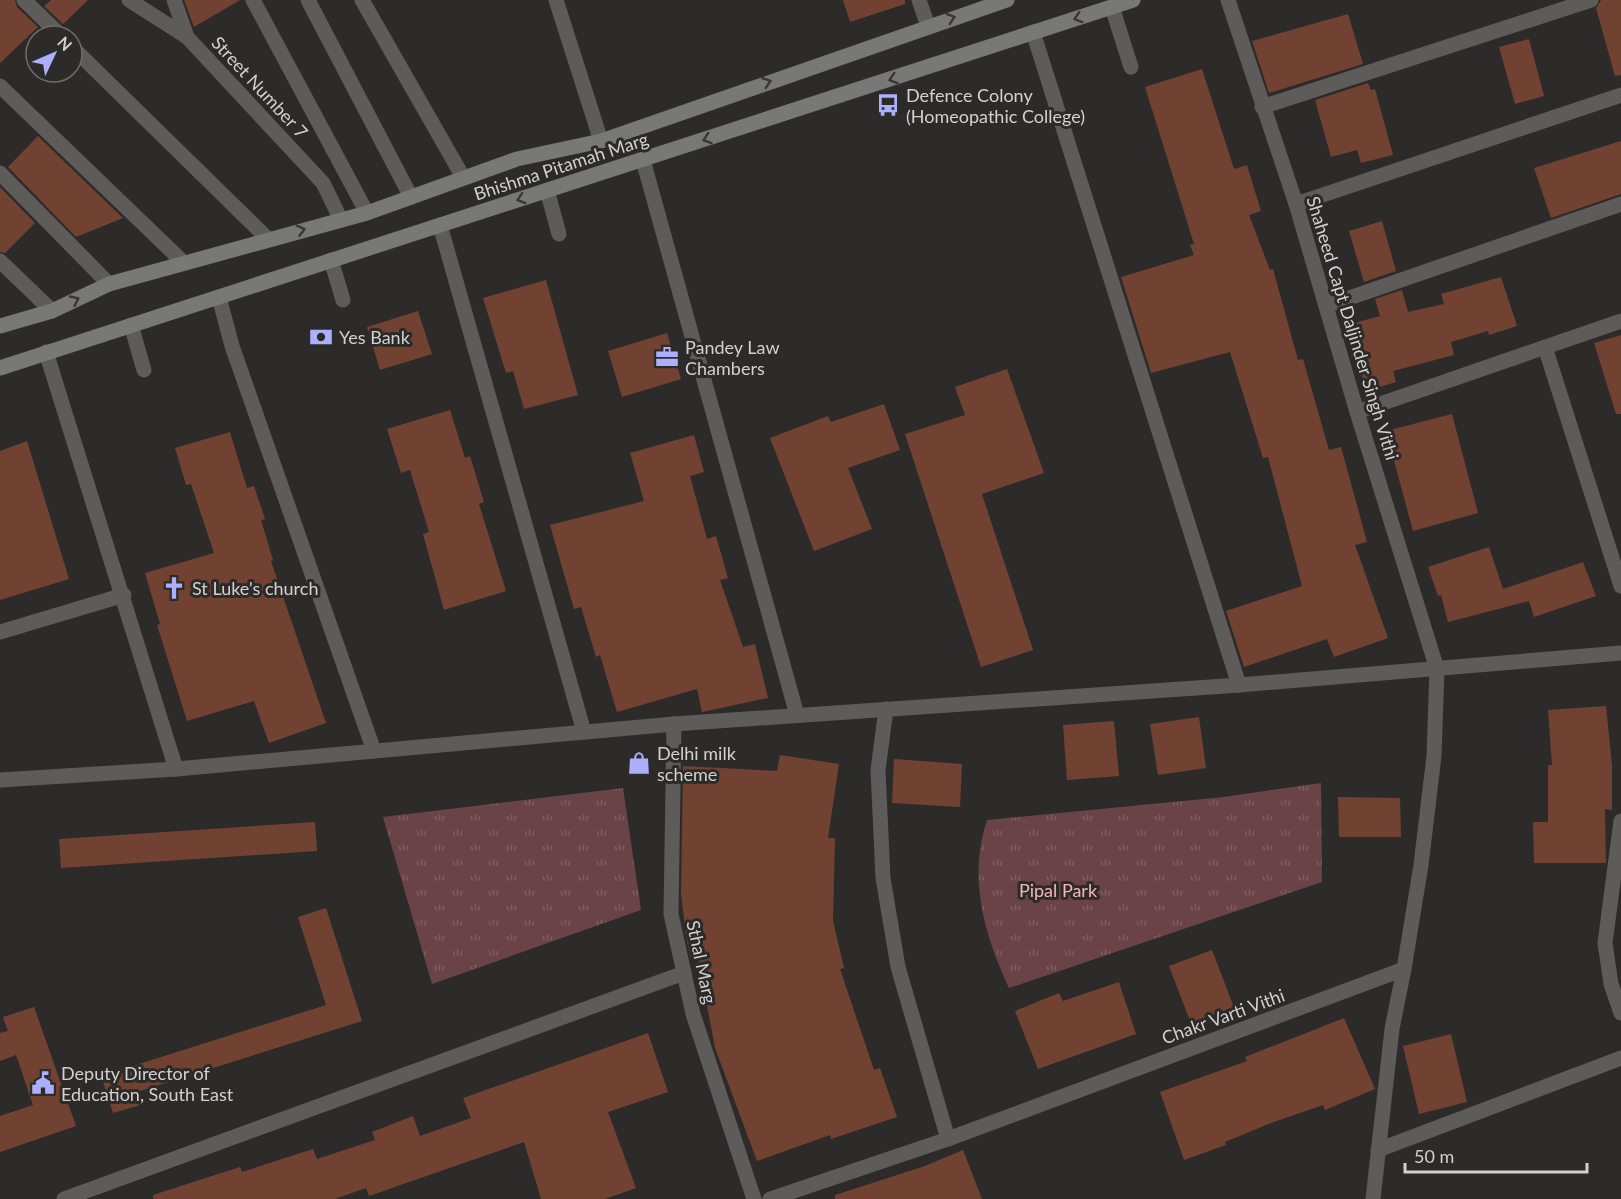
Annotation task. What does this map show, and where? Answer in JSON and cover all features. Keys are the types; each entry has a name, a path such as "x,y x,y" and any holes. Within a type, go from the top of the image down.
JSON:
{"main road":[{"name":"Bhishma Pitamah Marg","path":"0,326 52,310 110,284 367,213 517,159 601,141 1007,0"},
{"name":"Bhishma Pitamah Marg","path":"0,368 1133,0"}],"street":[{"path":"24,0 49,24"},
{"name":"Street Number 7","path":"129,0 187,38 323,183 341,220"},
{"path":"174,0 187,38"},
{"path":"253,0 367,213"},
{"path":"308,0 411,196"},
{"path":"362,0 463,177"},
{"path":"919,0 928,26"},
{"name":"Shaheed Capt Daljinder Singh Vithi","path":"1228,0 1296,204 1357,412 1437,669"},
{"path":"1262,107 1591,0"},
{"path":"561,1 601,141"},
{"path":"1112,7 1131,67"},
{"path":"1034,32 1239,685"},
{"path":"84,59 268,239"},
{"path":"0,86 183,262"},
{"path":"1296,204 1621,95"},
{"path":"643,160 797,715"},
{"path":"0,173 110,284"},
{"path":"547,190 558,234"},
{"path":"1326,306 1621,204"},
{"path":"440,225 584,732"},
{"path":"331,260 343,300"},
{"path":"0,261 52,310"},
{"path":"219,297 232,346 374,751"},
{"path":"1357,412 1621,321"},
{"path":"131,325 144,370"},
{"path":"1545,347 1621,586"},
{"path":"46,352 124,595 176,769"},
{"path":"0,632 124,595"},
{"path":"0,780 176,769 674,724 1239,685 1621,653"},
{"path":"1373,1199 1392,1029 1421,865 1431,778 1437,669"},
{"path":"886,709 878,770 883,878 898,967 948,1139"},
{"name":"Sthal Marg","path":"674,724 671,914 693,1014 754,1199"},
{"path":"1621,821 1605,943 1610,975 1621,1013"},
{"name":"Chakr Varti Vithi","path":"770,1199 948,1139 1404,969"},
{"path":"64,1199 684,973"},
{"path":"1378,1150 1621,1058"}],"green space":[{"name":"Pipal Park","path":"1321,783 1322,882 1009,988 992,947 981,906 979,863 981,842 987,820 1224,797"},
{"path":"623,788 641,910 432,984 383,817"}],"building":[{"path":"0,0 15,0 17,7 35,24 24,24 24,40 0,63"},
{"path":"51,0 88,0 63,24 44,6"},
{"path":"184,0 240,0 194,27"},
{"path":"843,0 905,0 905,4 850,22"},
{"path":"1601,0 1621,0 1621,75 1615,76 1596,8"},
{"path":"1348,14 1363,64 1269,93 1252,41"},
{"path":"1529,39 1544,96 1515,104 1499,47"},
{"path":"1202,69 1234,169 1247,165 1261,211 1249,215 1270,270 1273,269 1298,360 1303,359 1329,450 1341,447 1367,542 1355,545 1388,638 1334,657 1327,639 1244,667 1226,611 1302,586 1268,457 1263,458 1230,352 1151,373 1121,277 1194,255 1190,245 1194,244 1145,87"},
{"path":"1368,83 1371,90 1375,89 1393,155 1361,163 1357,150 1331,157 1315,100"},
{"path":"38,136 123,218 76,237 8,167"},
{"path":"1621,141 1621,194 1551,218 1534,168"},
{"path":"0,187 35,223 5,253 0,252"},
{"path":"1382,221 1396,271 1364,282 1349,231"},
{"path":"1501,277 1517,326 1489,335 1488,331 1451,342 1454,355 1393,371 1396,382 1366,391 1347,325 1380,316 1375,299 1402,290 1408,312 1444,304 1441,294"},
{"path":"546,280 578,395 524,409 513,371 506,373 483,298"},
{"path":"418,311 432,354 380,370 367,327"},
{"path":"667,333 681,379 622,397 608,351"},
{"path":"1621,335 1621,414 1616,414 1594,343"},
{"path":"1007,369 1044,473 982,494 1033,650 981,667 905,434 965,415 955,387"},
{"path":"884,404 900,450 848,468 872,529 814,551 770,438 828,416 831,422"},
{"path":"450,410 465,458 470,456 484,502 479,504 506,591 444,610 423,534 429,532 410,470 401,473 387,429"},
{"path":"1452,414 1478,513 1413,531 1386,431"},
{"path":"230,432 247,488 254,486 265,519 261,520 273,560 271,561 326,723 269,743 254,701 187,721 157,625 160,624 145,573 214,553 191,484 186,485 175,448"},
{"path":"694,435 704,472 690,476 707,539 716,536 728,578 720,580 743,647 755,644 768,698 702,712 697,689 617,712 600,655 596,657 581,607 574,609 550,525 644,501 630,453"},
{"path":"27,441 69,579 0,600 0,451"},
{"path":"1489,547 1503,589 1583,562 1596,596 1534,617 1529,601 1448,622 1441,595 1438,596 1428,567"},
{"path":"1606,706 1612,765 1612,810 1605,809 1606,863 1534,863 1533,822 1548,822 1548,765 1552,765 1548,710"},
{"path":"1199,717 1206,768 1158,775 1150,724"},
{"path":"1114,721 1119,776 1067,780 1063,725"},
{"path":"780,755 839,764 828,838 835,838 833,921 844,968 840,969 874,1070 880,1068 897,1117 831,1139 830,1135 757,1161 715,1048 698,958 691,959 686,937 681,893 683,766 777,771"},
{"path":"894,759 962,764 960,807 892,803"},
{"path":"1338,797 1400,798 1401,837 1339,837"},
{"path":"315,822 317,851 61,868 59,839"},
{"path":"326,908 362,1021 137,1092 141,1105 113,1113 101,1076 326,1005 298,917"},
{"path":"1212,950 1235,1010 1192,1026 1169,966"},
{"path":"1119,982 1136,1034 1038,1069 1015,1011 1059,993 1063,1001"},
{"name":"Deputy Director of Education, South East","path":"34,1007 76,1126 0,1152 0,1116 33,1105 16,1055 0,1061 0,1033 8,1031 3,1017"},
{"path":"1344,1018 1375,1089 1325,1110 1323,1105 1271,1123 1225,1142 1226,1145 1184,1160 1160,1092 1247,1061 1245,1057"},
{"path":"648,1033 668,1092 608,1112 636,1188 605,1199 541,1199 524,1142 369,1196 366,1188 335,1199 153,1199 153,1195 240,1167 242,1172 313,1149 317,1159 375,1140 372,1132 413,1116 420,1136 471,1118 463,1098"},
{"path":"1451,1034 1467,1102 1419,1114 1403,1046"},
{"path":"963,1150 982,1199 835,1199 835,1195 925,1166"}],"place":[{"name":"Defence Colony (Homeopathic College)","path":"888,105"},
{"name":"Yes Bank","path":"321,337"},
{"name":"Pandey Law Chambers","path":"667,357"},
{"name":"St Luke's church","path":"174,588"},
{"name":"Delhi milk scheme","path":"639,763"},
{"name":"Deputy Director of Education, South East","path":"43,1083"}]}
